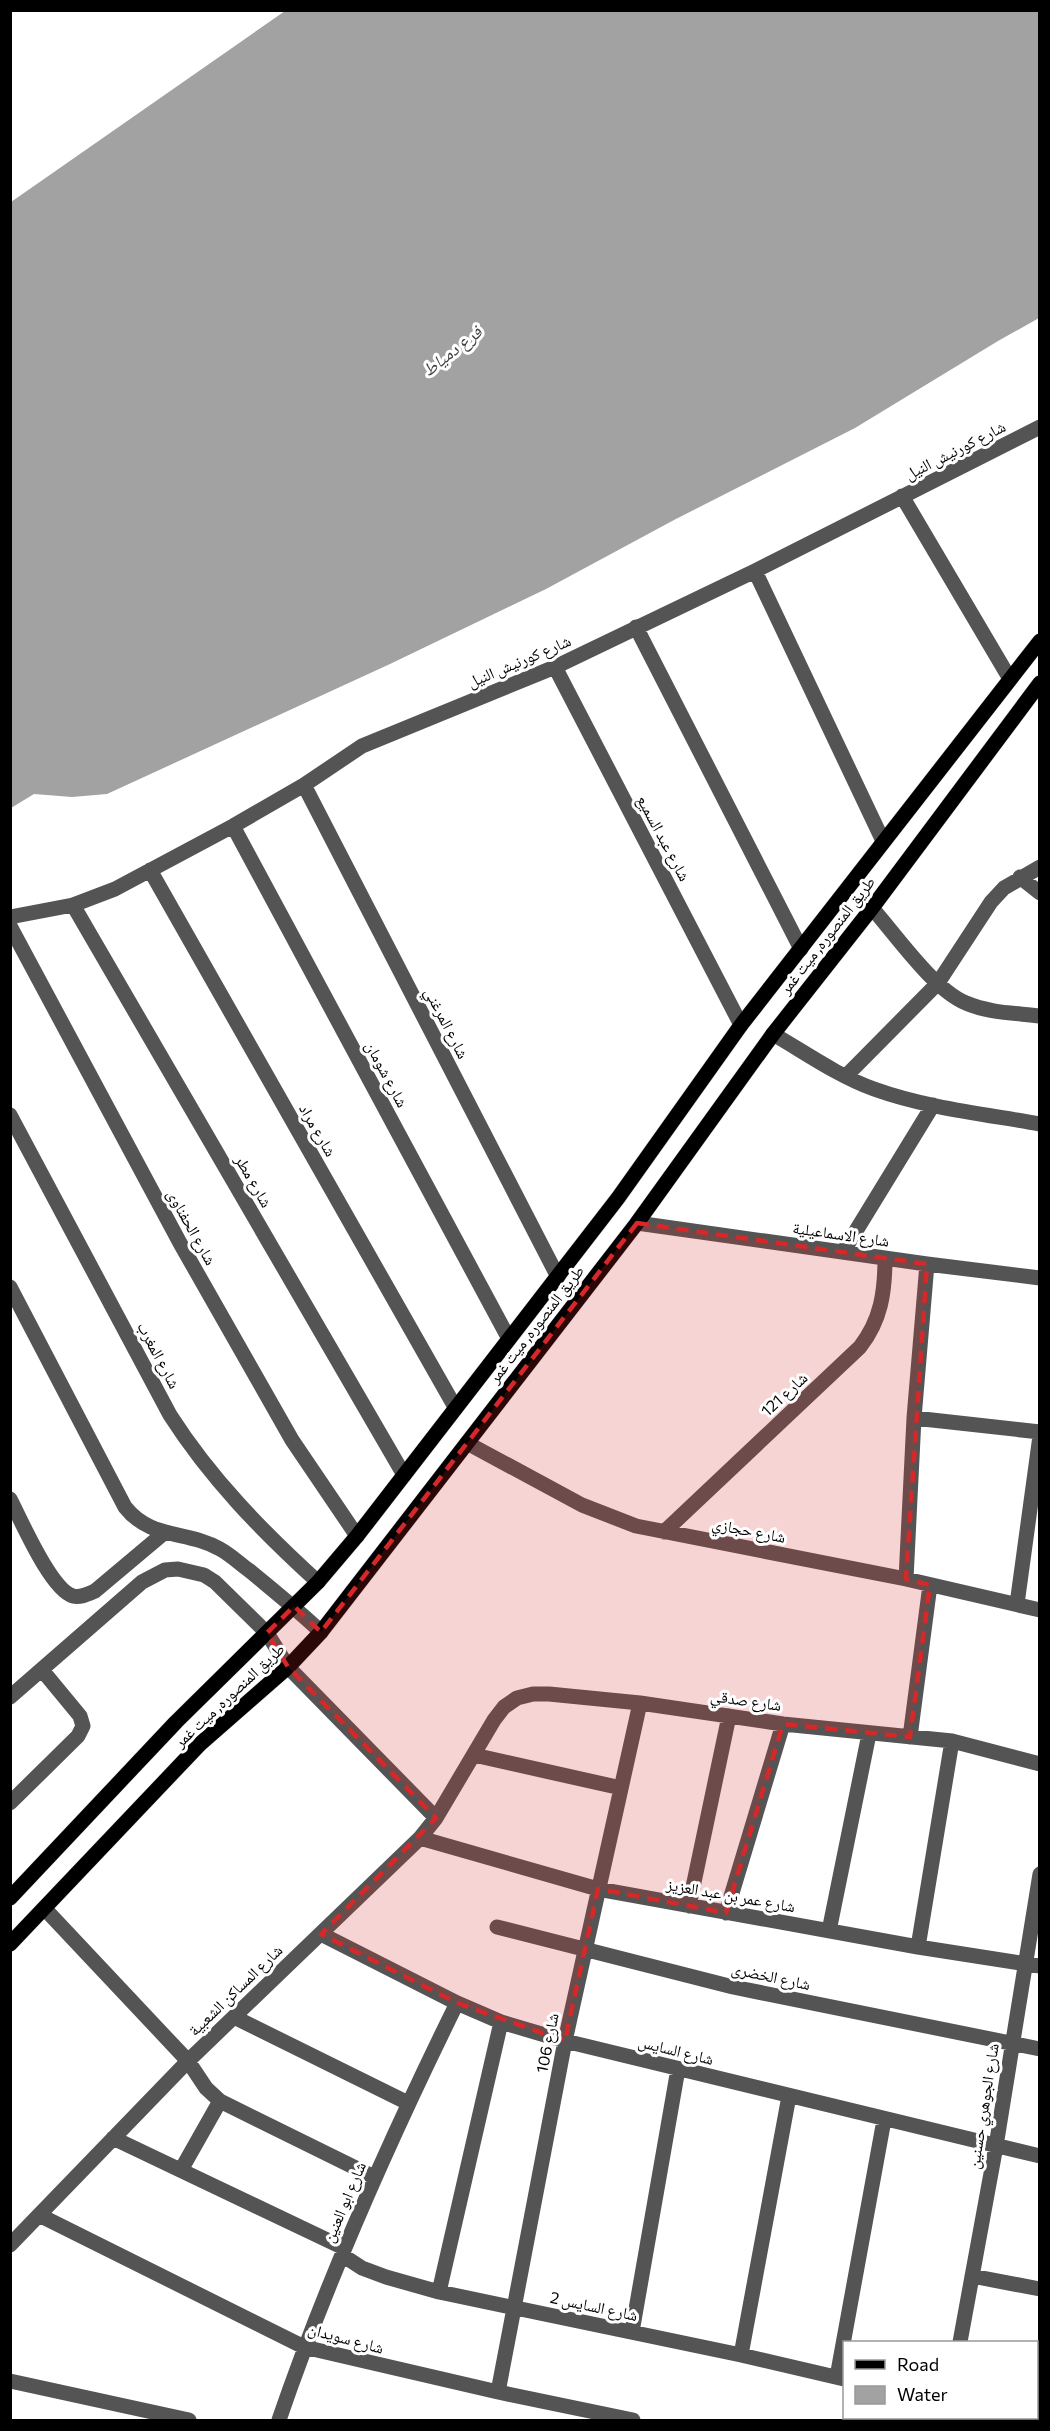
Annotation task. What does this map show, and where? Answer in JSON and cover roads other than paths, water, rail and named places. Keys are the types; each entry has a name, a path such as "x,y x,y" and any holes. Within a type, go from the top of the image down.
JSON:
{"main road":[{"name":"طريق المنصوره, ميت غمر","path":"10,1898 176,1722 318,1582 357,1536 618,1198 741,1025 1040,641"},
{"name":"طريق المنصوره, ميت غمر","path":"10,1944 200,1744 288,1667 321,1632 637,1223 773,1034 872,908 1040,683"}],"street":[{"name":"شارع كورنيش النيل","path":"10,917 47,912 115,889 304,785 362,746 555,667 755,571 1040,427"},
{"path":"902,496 1010,679"},
{"path":"755,571 884,842"},
{"path":"636,627 801,949"},
{"name":"شارع عبد السميع","path":"555,667 741,1025"},
{"name":"شارع المرغني","path":"304,785 558,1277"},
{"name":"شارع شومان","path":"233,826 509,1339"},
{"path":"846,1076 938,983 991,902 1004,888 1040,867"},
{"name":"شارع مراد","path":"150,870 455,1407"},
{"path":"1020,877 1040,893"},
{"name":"شارع مطر","path":"73,905 404,1475"},
{"path":"872,908 951,995 974,1006 1040,1016"},
{"name":"شارع الحفناوى","path":"10,926 180,1243 292,1440 357,1536"},
{"path":"773,1034 846,1076 874,1089 933,1105 1040,1124"},
{"path":"843,1252 933,1105"},
{"name":"شارع المغرب","path":"10,1115 170,1415 193,1451 231,1497 273,1541 318,1582"},
{"name":"شارع الاسماعيلية","path":"637,1223 1040,1278"},
{"name":"شارع 121","path":"664,1532 860,1347 871,1332 879,1315 885,1287 885,1258"},
{"path":"906,1579 914,1418 927,1264"},
{"path":"10,1287 125,1507 134,1519 164,1533 195,1538 222,1550 294,1606 321,1632"},
{"path":"914,1418 1040,1434 1017,1604"},
{"name":"شارع حجازي","path":"467,1443 582,1505 636,1526 906,1579 1040,1610"},
{"path":"10,1499 49,1574 63,1591 74,1597 95,1591 164,1533"},
{"path":"10,1697 142,1582 165,1570 191,1570 214,1582 267,1633 288,1667 436,1818"},
{"path":"910,1737 930,1585"},
{"path":"10,1803 78,1736 83,1726 80,1716 42,1670"},
{"name":"شارع صدقي","path":"474,1755 504,1707 517,1698 533,1694 549,1694 640,1703 783,1724 952,1741 1040,1764"},
{"name":"شارع 106","path":"498,2392 565,2041 640,1703"},
{"path":"689,1906 729,1716"},
{"path":"726,1913 783,1724"},
{"path":"829,1931 869,1734"},
{"path":"918,1947 952,1741"},
{"path":"474,1755 621,1788"},
{"name":"شارع المساكن الشعبية","path":"10,2245 188,2061 420,1838 436,1818 474,1755"},
{"name":"شارع عمر بن عبد العزيز","path":"420,1838 598,1889 918,1947 1032,1964"},
{"name":"شارع الجوهري حسنين","path":"960,2341 996,2146 1011,2044 1032,1964 1040,1874"},
{"path":"45,1909 188,2061 206,2088 220,2101 374,2177"},
{"name":"شارع الخضرى","path":"497,1927 734,1987 1040,2049"},
{"name":"شارع السايس","path":"321,1934 457,2003 501,2022 565,2041 1040,2156"},
{"name":"شارع ابو العنين","path":"279,2421 304,2347 374,2177 457,2003"},
{"path":"234,2017 408,2103"},
{"path":"439,2292 501,2022"},
{"path":"632,2332 678,2069"},
{"path":"741,2355 789,2096"},
{"path":"180,2170 220,2101"},
{"path":"847,2341 884,2120"},
{"name":"شارع السايس 2","path":"113,2138 343,2252 362,2268 386,2277 439,2292 841,2378"},
{"name":"شارع سويدان","path":"39,2216 304,2347 633,2421"},
{"path":"972,2276 1040,2289"},
{"path":"10,2381 189,2421"}],"water":[{"name":"فرع دمياط","path":"285,11 1039,11 1039,318 855,428 674,520 546,589 390,664 107,794 72,797 34,794 11,808 11,202"}]}
